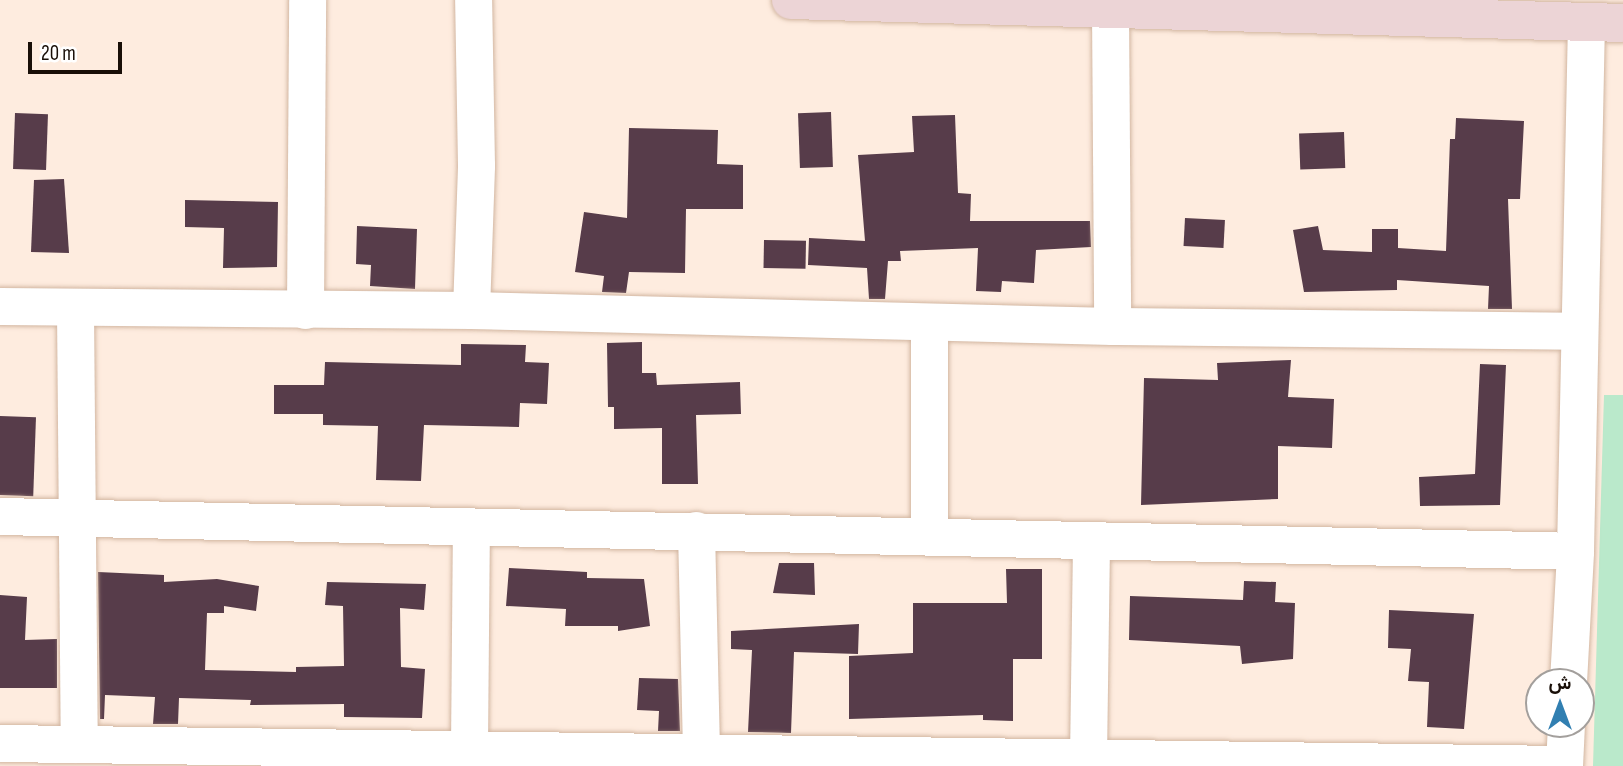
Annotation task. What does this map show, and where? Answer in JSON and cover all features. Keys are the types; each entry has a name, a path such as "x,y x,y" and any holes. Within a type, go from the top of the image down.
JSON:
{"street":[{"path":"305,310 307,0"},
{"path":"471,310 476,165 473,0"},
{"path":"791,0 1110,8 1187,5 1623,23"},
{"path":"1110,8 1112,326"},
{"path":"1569,668 1575,551 1586,22"},
{"path":"0,306 75,309 471,310 1112,326 1580,331"},
{"path":"75,309 79,744"},
{"path":"929,322 929,535"},
{"path":"0,516 1575,551"},
{"path":"469,747 471,528"},
{"path":"696,530 701,749"},
{"path":"1088,758 1091,540"},
{"path":"21,751 79,744 388,757 469,747 701,749 906,760 1088,758 1564,765 1565,738"}],"green space":[{"path":"1604,395 1623,395 1623,766 1593,766"}],"building":[{"path":"831,112 833,167 800,168 798,113"},
{"path":"15,113 48,114 46,170 13,169"},
{"path":"955,115 958,193 971,194 970,221 1090,221 1091,247 1036,250 1034,283 1002,281 1001,292 976,291 978,248 900,251 901,261 888,261 885,299 869,299 867,268 808,265 809,238 865,241 858,155 914,152 912,116"},
{"path":"1456,118 1524,121 1520,199 1508,199 1512,309 1488,309 1489,286 1397,280 1397,290 1304,292 1293,230 1318,226 1323,250 1372,252 1372,229 1398,229 1398,248 1446,251 1450,139 1455,139"},
{"path":"629,128 718,130 717,164 743,165 743,209 686,209 685,273 629,272 626,293 602,292 604,276 575,272 584,212 627,218"},
{"path":"1344,132 1345,168 1300,170 1299,134"},
{"path":"64,179 69,253 31,252 34,180"},
{"path":"185,200 278,202 277,267 223,268 224,228 185,227"},
{"path":"1185,218 1225,220 1223,248 1184,246"},
{"path":"357,226 417,229 415,289 370,286 371,265 356,264"},
{"path":"764,240 806,241 806,269 764,268"},
{"path":"642,342 642,373 656,373 657,385 740,382 741,414 696,415 698,484 662,484 662,428 614,429 614,407 608,407 607,343"},
{"path":"461,344 526,345 525,362 549,363 547,404 520,403 519,427 424,425 421,481 376,480 378,426 323,425 323,414 274,414 274,385 324,385 325,362 461,365"},
{"path":"1291,360 1288,397 1334,399 1332,448 1278,446 1278,499 1141,505 1144,378 1218,380 1217,363"},
{"path":"1480,364 1506,365 1500,505 1420,506 1419,477 1475,474"},
{"path":"0,416 36,417 33,496 0,495"},
{"path":"779,563 814,563 815,595 773,593"},
{"path":"509,568 587,572 587,578 644,579 650,626 618,631 618,626 565,626 566,609 506,606"},
{"path":"1006,569 1042,569 1042,659 1013,659 1013,721 983,720 983,715 849,719 849,656 913,653 913,603 1007,603"},
{"path":"98,572 164,575 164,582 217,579 259,586 256,611 224,606 224,613 207,613 205,670 296,672 296,667 344,666 343,606 325,605 327,582 426,584 424,610 400,608 401,667 425,669 422,718 344,717 344,704 250,705 251,700 179,698 178,724 153,724 155,697 105,695 104,719 100,719"},
{"path":"1244,581 1276,582 1275,602 1295,603 1293,659 1242,664 1240,646 1129,640 1130,596 1243,600"},
{"path":"0,595 27,597 25,640 57,639 57,688 0,688"},
{"path":"1389,610 1474,614 1464,729 1427,727 1429,682 1408,681 1411,649 1388,648"},
{"path":"859,624 858,654 794,652 791,733 748,732 752,650 731,649 731,631"},
{"path":"639,678 678,679 680,731 658,731 659,711 637,710"}]}
